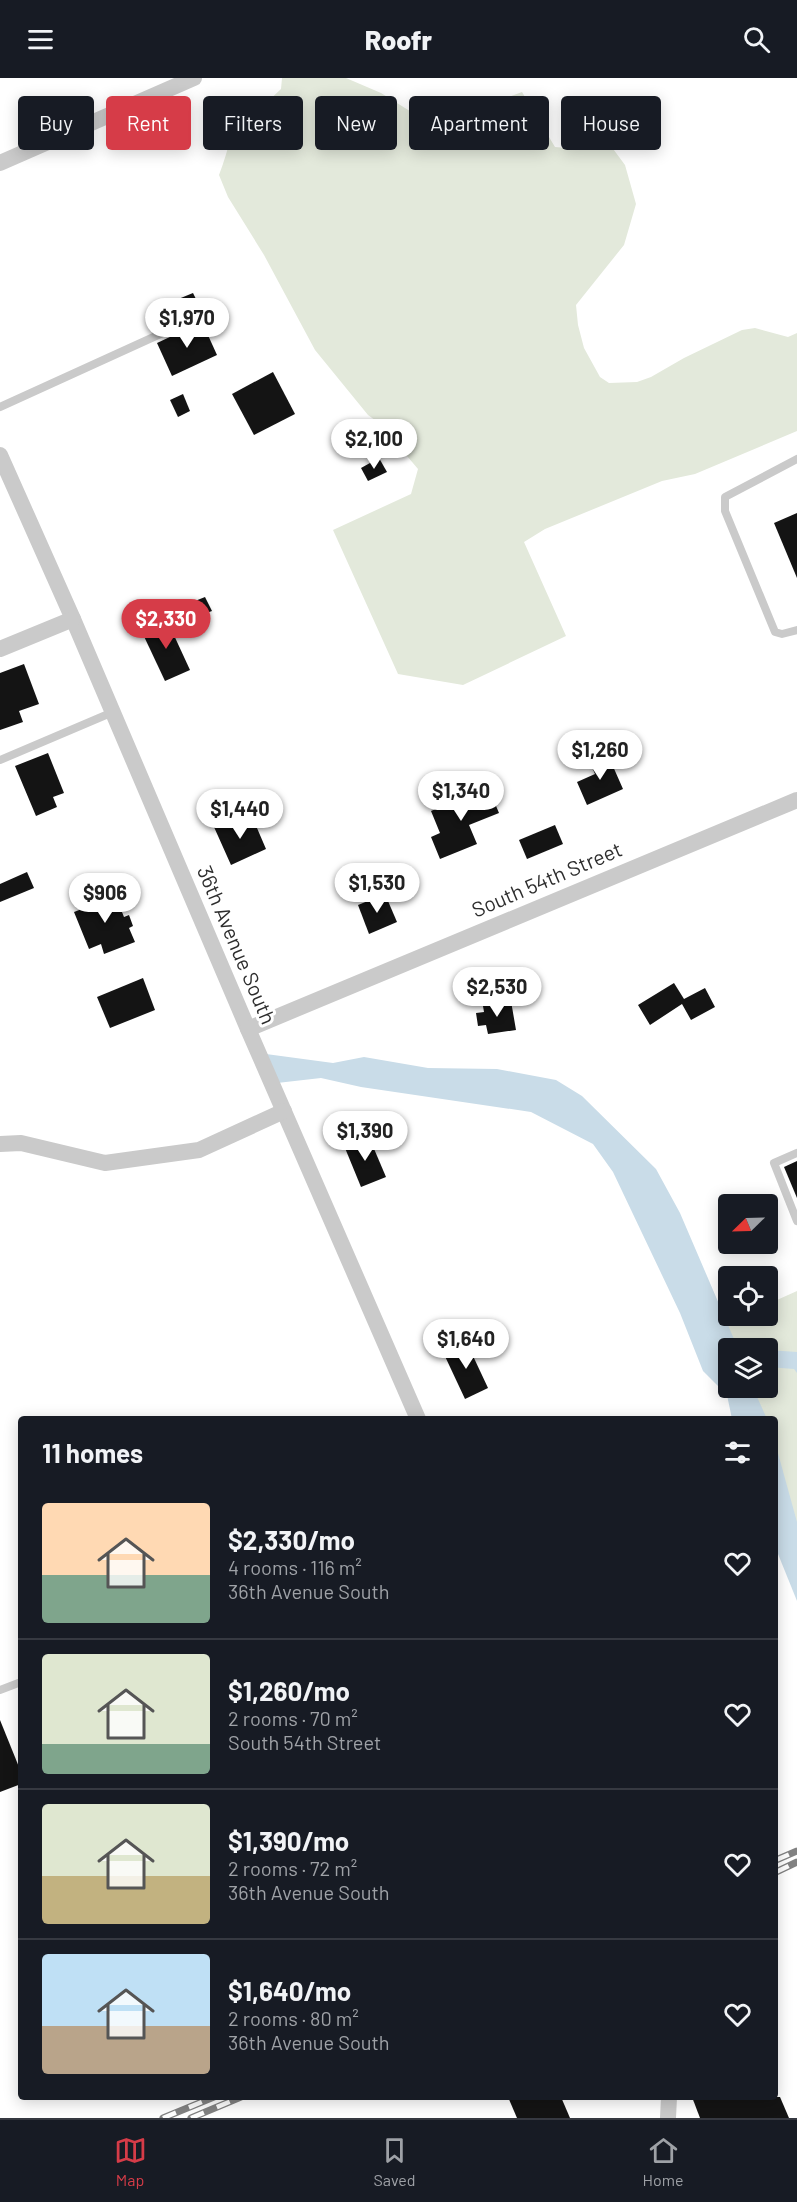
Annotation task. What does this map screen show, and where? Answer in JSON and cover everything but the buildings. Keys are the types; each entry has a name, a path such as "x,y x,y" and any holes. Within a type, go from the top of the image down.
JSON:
{"street":[{"path":"0,163 194,78"},
{"name":"36th Avenue South","path":"0,455 417,1416"},
{"path":"0,650 73,619"},
{"name":"South 54th Street","path":"248,1029 797,800"},
{"path":"0,1144 21,1143 105,1163 199,1150 284,1111"},
{"path":"668,2118 669,2100"}],"lane":[{"path":"0,407 201,315"},
{"path":"797,459 725,497 725,512 775,632 782,634 797,630"},
{"path":"0,760 112,712"},
{"path":"797,1153 774,1163 797,1221"},
{"path":"0,1690 18,1683"}],"shaded area":[{"path":"282,78 346,78 386,96 315,96 315,150 397,150 397,103 409,110 409,150 549,150 549,137 555,147 561,148 561,150 614,150 625,165 636,204 624,245 576,305 584,348 600,377 609,383 637,382 651,377 742,330 755,328 788,337 797,333 797,431 695,474 662,481 545,529 524,542 566,636 463,685 398,674 333,530 411,494 418,469 379,423 368,415 315,350 264,255 228,197 219,175 228,150 303,150 303,96 274,96 281,89"},
{"path":"522,92 524,96 511,96"},
{"path":"797,1291 797,1555 778,1509 778,1416 739,1416 731,1398 778,1398 778,1338 718,1338 718,1367 703,1331 718,1325 778,1326 778,1300"}],"water":[{"path":"266,1054 333,1063 364,1057 428,1068 497,1069 556,1080 582,1096 656,1169 680,1213 718,1302 718,1326 728,1326 734,1338 718,1338 718,1386 703,1371 680,1313 613,1172 593,1144 531,1112 361,1087 321,1078 277,1083"},
{"path":"778,1351 797,1352 797,1373 794,1369 778,1368"},
{"path":"728,1398 758,1398 766,1416 731,1416"},
{"path":"778,1453 797,1522 797,1601 778,1554"}],"railway":[{"path":"778,1859 797,1851"},
{"path":"778,1871 797,1862"},
{"path":"163,2118 207,2100"},
{"path":"191,2118 234,2100"}]}
